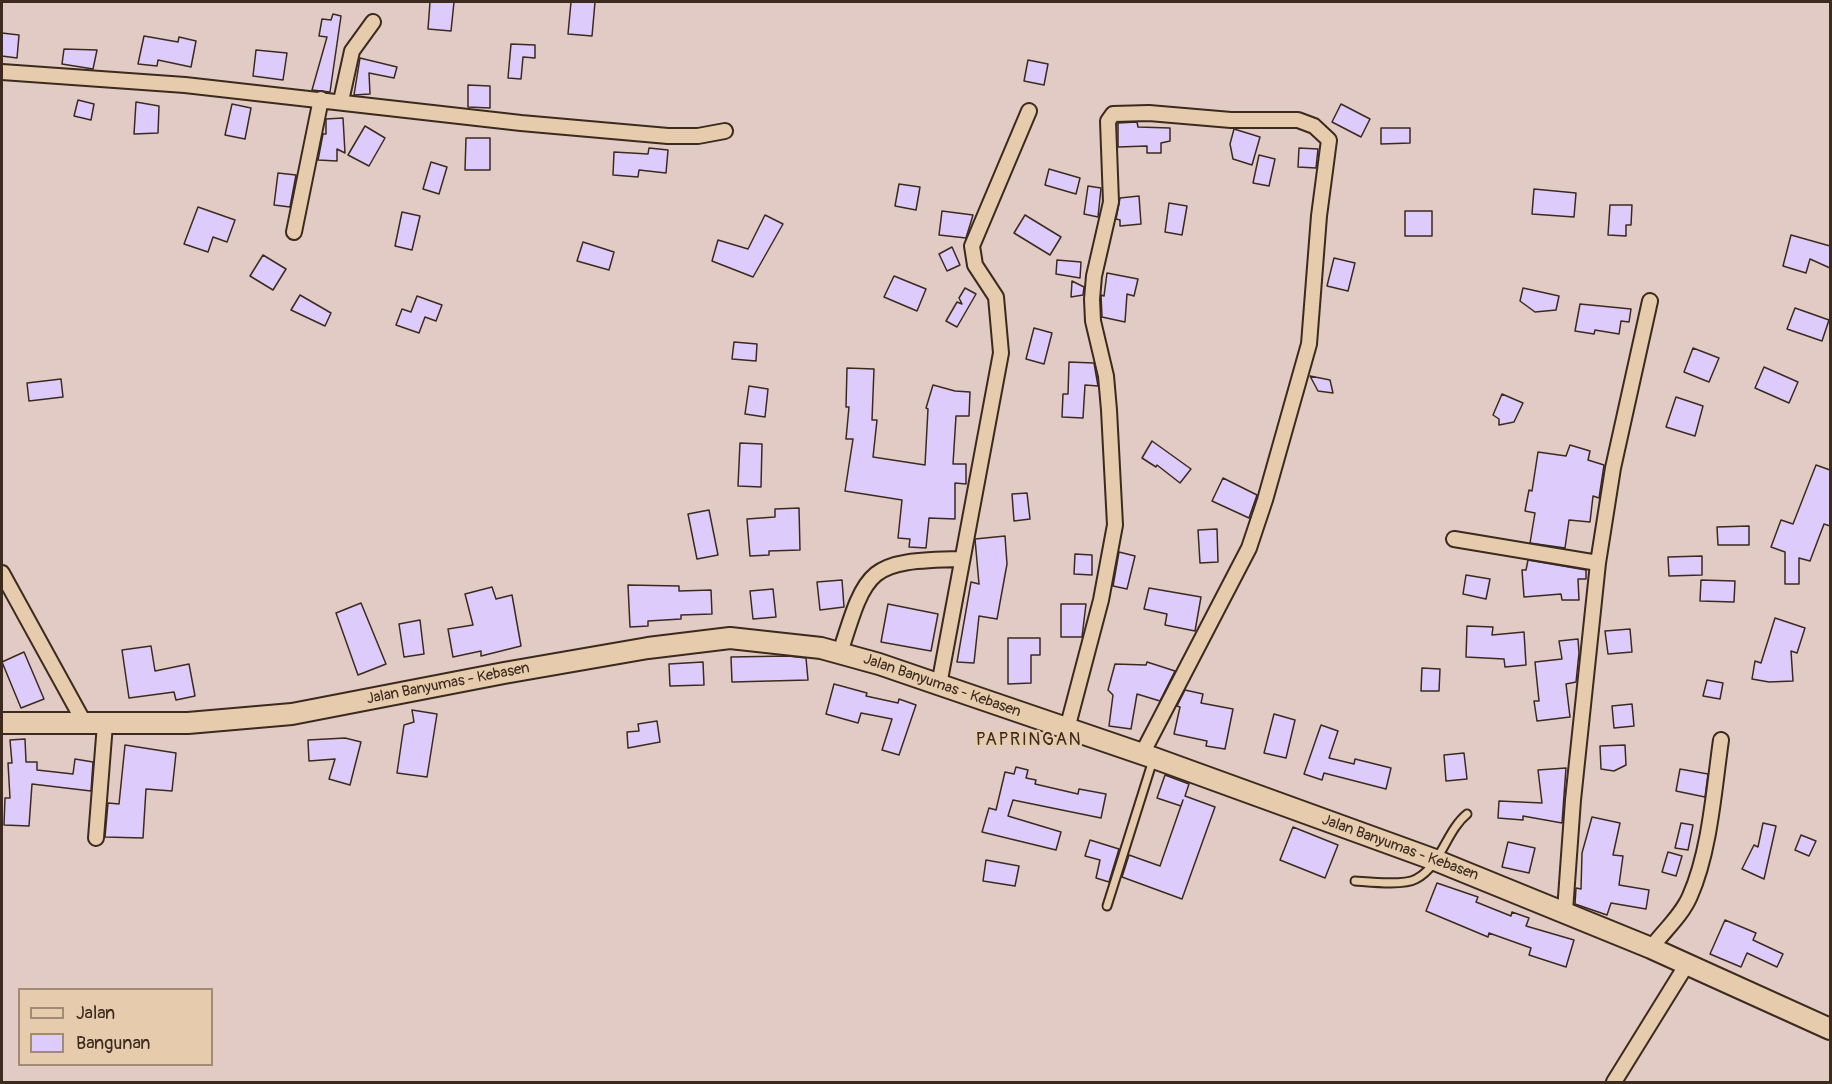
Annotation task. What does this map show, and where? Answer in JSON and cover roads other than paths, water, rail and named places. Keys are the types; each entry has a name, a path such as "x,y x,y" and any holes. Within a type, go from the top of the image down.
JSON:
{"main road":[{"name":"Jalan Banyumas - Kebasen","path":"2,723 188,723 292,714 537,667 648,648 730,638 840,653 1148,756 1435,860 1565,911 1830,1029"}],"street":[{"path":"341,101 352,51 373,22"},
{"path":"2,72 185,85 341,101 500,121 668,136 698,136 725,131"},
{"path":"294,232 321,99"},
{"path":"939,685 980,456 991,418 1001,353 996,297 975,265 972,246 1029,111"},
{"path":"1067,729 1101,600 1115,525 1106,376 1093,321 1092,299 1094,276 1111,202 1108,121 1113,114 1149,113 1230,120 1298,120 1314,126 1329,140 1319,216 1309,345 1250,548 1148,756"},
{"path":"1565,911 1573,800 1598,563 1613,468 1650,301"},
{"path":"1454,539 1598,563"},
{"path":"840,653 859,596 875,573 912,560 961,559"},
{"path":"2,573 85,724"},
{"path":"96,838 105,724"},
{"path":"1651,948 1680,913 1690,895 1701,856 1721,740"},
{"path":"1614,1083 1687,964"}],"lane":[{"path":"1107,906 1148,756"},
{"path":"1355,881 1392,882 1415,879 1435,860 1457,822 1467,814"}],"district":[{"name":"PAPRINGAN","path":"1029,740"}]}
